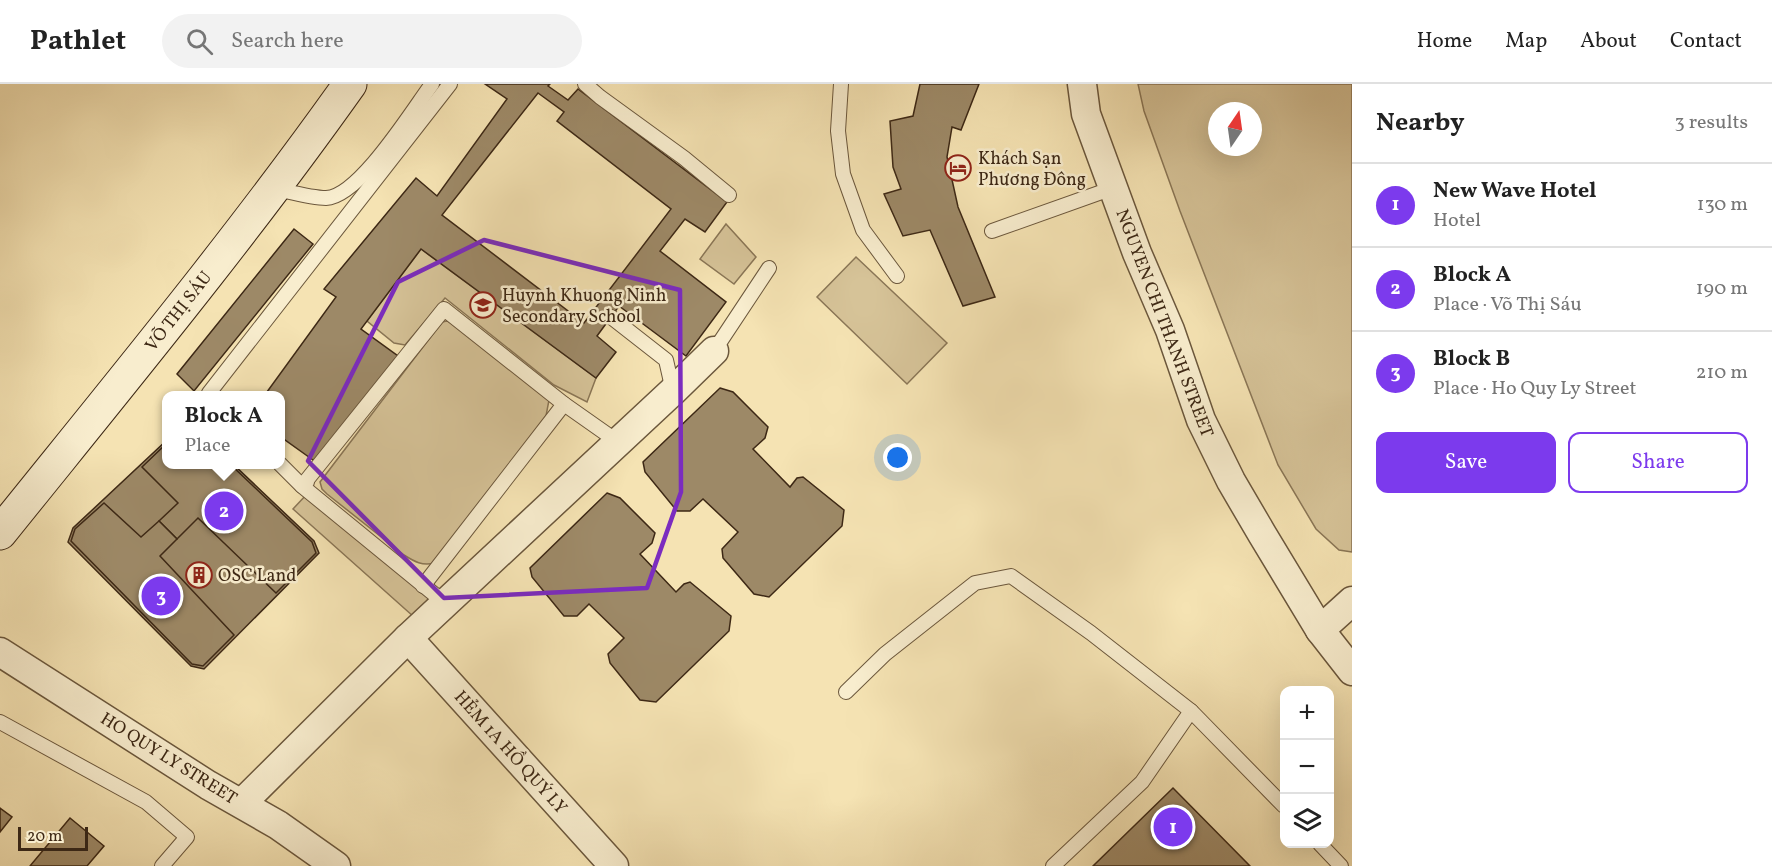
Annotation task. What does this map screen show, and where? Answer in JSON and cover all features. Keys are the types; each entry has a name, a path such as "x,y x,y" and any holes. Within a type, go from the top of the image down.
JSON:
{"main road":[{"name":"VÕ THỊ SÁU","path":"0,533 168,324 273,189 350,84"}],"street":[{"name":"NGUYEN CHI THANH STREET","path":"1082,84 1086,114 1137,253 1170,330 1201,420 1231,481 1320,630 1352,671"},
{"path":"242,803 408,638 714,351"},
{"path":"1320,630 1352,601"},
{"name":"HẺM 1A HỒ QUÝ LY","path":"408,638 614,866"},
{"name":"HO QUY LY STREET","path":"0,652 198,778 278,825 336,866"}],"lane":[{"path":"273,189 327,198 349,189 365,174 432,84"},
{"path":"211,391 450,84"},
{"path":"585,84 684,158 729,195"},
{"path":"841,84 838,131 843,174 862,230 897,276"},
{"path":"992,231 1113,188"},
{"path":"714,351 769,268"},
{"path":"305,484 444,309 564,404 618,442"},
{"path":"611,317 666,360 673,391"},
{"path":"423,586 564,404"},
{"path":"285,469 445,603"},
{"path":"846,692 885,654 975,583 1011,576 1091,633 1191,711 1280,802"},
{"path":"1053,866 1142,782 1191,711"},
{"path":"0,722 146,802 187,837 162,866"},
{"path":"1325,848 1341,866"}],"highlighted area":[{"path":"484,240 680,290 681,492 647,588 444,598 308,461 398,282"}],"shaded area":[{"path":"1138,84 1352,84 1352,552 1339,550 1316,529 1278,465 1144,111"},
{"path":"726,224 756,257 734,284 700,259"},
{"path":"421,249 596,378 587,402 554,385 445,298 405,345 394,343 367,321"},
{"path":"856,257 947,343 907,384 817,297"},
{"path":"442,322 453,323 549,400 546,416 435,563 422,564 404,555 327,494 320,482"},
{"path":"307,494 429,598 414,617 293,509"}],"building":[{"path":"485,84 550,84 548,86 568,100 578,89 727,202 705,232 685,219 660,251 726,302 686,356 619,306 597,336 616,352 596,378 421,249 361,329 398,356 322,456 313,460 285,440 285,391 268,391 336,297 324,289 416,178 437,196 507,99","holes":["538,93 564,112 557,121 671,209 584,323 442,215"]},
{"path":"920,84 979,84 961,130 952,127 947,157 958,207 995,297 963,306 930,230 903,236 884,194 901,189 893,167 890,121 913,116"},
{"path":"294,229 313,244 194,391 177,374"},
{"path":"720,388 733,392 768,427 765,438 753,449 790,487 797,478 803,477 844,510 842,526 769,597 754,594 723,558 722,549 738,532 703,499 690,511 677,511 645,472 643,462"},
{"name":"OSC Land","path":"162,445 162,469 238,469 314,541 319,553 204,669 191,666 68,542 73,528"},
{"path":"162,448 162,469 235,469 312,542 316,553 276,593 198,518 177,539 159,521 178,503 142,467"},
{"path":"607,493 620,498 655,533 652,543 640,554 676,592 684,584 690,582 731,616 729,631 656,702 640,700 610,663 608,654 624,638 589,604 577,616 564,616 532,577 530,568"},
{"path":"104,503 141,537 159,521 177,539 160,556 234,635 203,666 192,664 71,541 75,529"},
{"path":"1173,788 1250,866 1093,866"},
{"path":"0,808 12,817 0,832"},
{"path":"70,818 104,846 87,866 30,866"}],"place":[{"name":"Khách Sạn Phương Đông","path":"958,168"},
{"name":"Huynh Khuong Ninh Secondary School","path":"483,305"},
{"name":"Block A","path":"224,511"},
{"name":"OSC Land","path":"199,575"},
{"name":"Block B","path":"161,596"},
{"name":"New Wave Hotel","path":"1173,827"}]}
